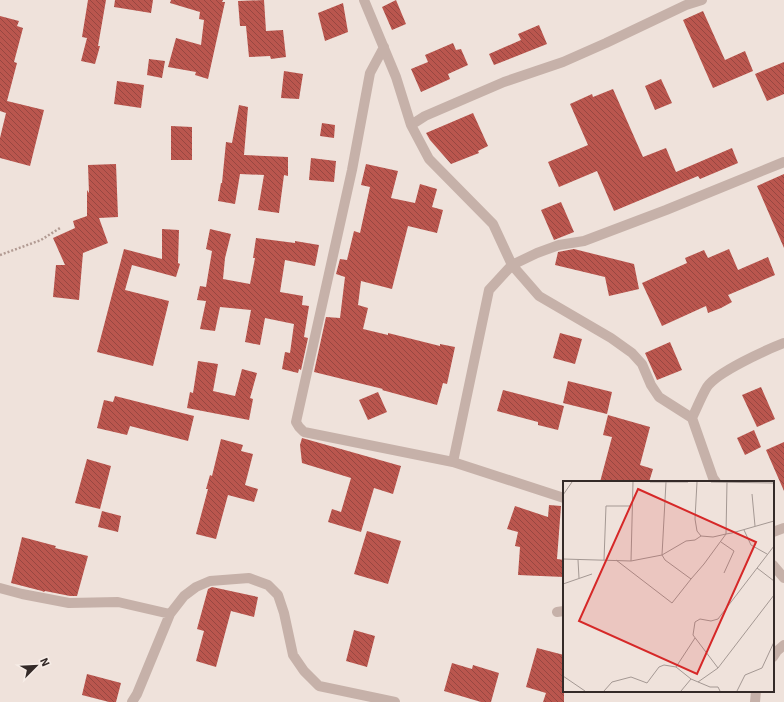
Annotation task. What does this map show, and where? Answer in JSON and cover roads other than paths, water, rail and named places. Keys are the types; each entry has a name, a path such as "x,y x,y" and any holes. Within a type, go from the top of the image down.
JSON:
{"street":[{"path":"364,0 396,77 411,124 429,160 493,224 512,265 539,296 610,338 632,353 642,364 650,385 659,397 692,418 714,481"},
{"path":"411,124 425,116 504,82 563,62 606,43 685,2 702,0"},
{"path":"384,47 370,73 352,170 296,422 299,428 304,432 453,462 563,498"},
{"path":"453,462 489,290 512,265 537,253 559,245 584,241 666,210 784,162"},
{"path":"692,418 708,386 724,373 762,352 784,343"},
{"path":"774,532 784,528"},
{"path":"774,566 784,578"},
{"path":"132,702 137,694 170,614 184,596 196,587 210,581 249,578 268,585 278,595 284,614 293,655 304,671 319,686 395,702"},
{"path":"0,588 69,603 118,602 170,614"},
{"path":"774,656 784,645"},
{"path":"755,702 756,692"}]}
